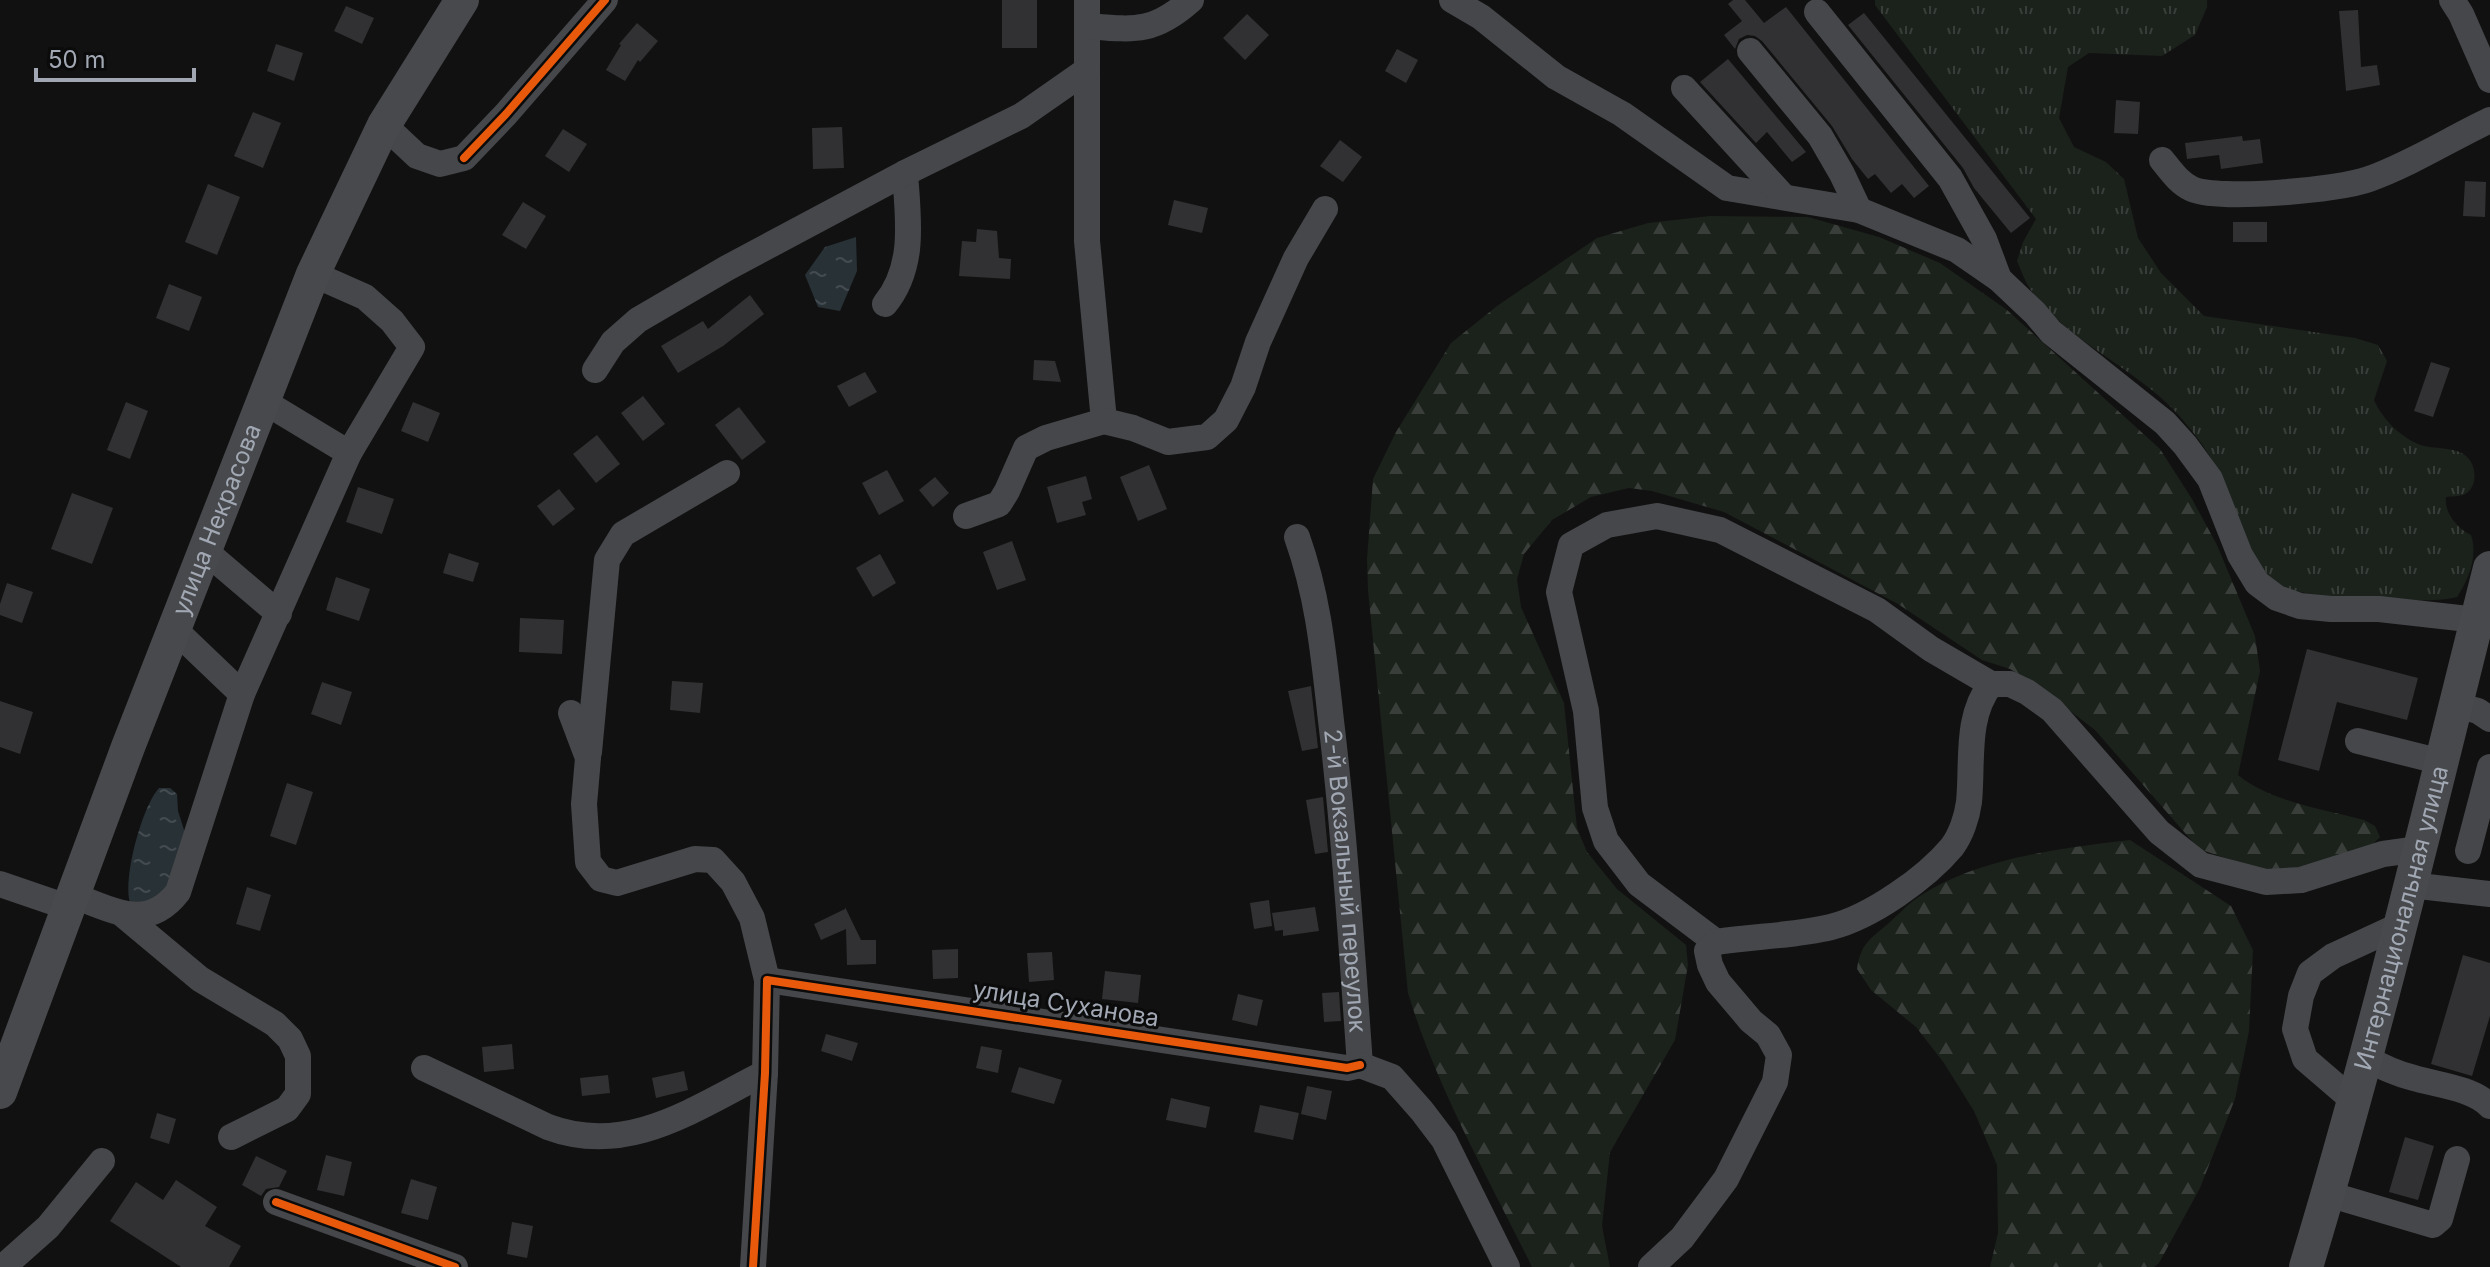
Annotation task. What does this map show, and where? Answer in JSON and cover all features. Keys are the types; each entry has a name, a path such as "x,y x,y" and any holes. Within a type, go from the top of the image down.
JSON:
{"main road":[{"name":"улица Некрасова","path":"0,1092 7,1056 72,902 128,747 313,274 384,125 462,0"},
{"name":"Интернациональная улица","path":"2313,1265 2328,1194 2367,1059 2490,568"}],"street":[{"path":"384,125 417,156 440,164 464,158 605,0"},
{"path":"1087,0 1087,241 1104,421"},
{"path":"1088,26 1127,29 1149,26 1169,19 1191,0"},
{"path":"1452,0 1481,17 1556,77 1622,114 1727,188 1859,210 1957,250 1999,279 2059,339 2165,423 2185,445 2210,479 2240,555 2257,583 2277,598 2300,606 2379,609 2477,620"},
{"path":"2452,0 2490,80"},
{"path":"1817,12 1950,178 1984,239 1999,279"},
{"path":"1750,51 1820,136 1859,210"},
{"path":"595,370 613,342 638,320 727,268 905,173 1021,116 1087,70"},
{"path":"1684,88 1783,196"},
{"path":"2162,160 2182,184 2213,195 2239,196 2354,184 2409,161 2490,120"},
{"path":"885,304 897,290 904,269 909,235 905,173"},
{"path":"966,516 999,504 1026,448 1046,438 1104,421 1168,442 1207,437 1226,420 1243,387 1258,342 1296,258 1325,209"},
{"path":"0,884 142,916 168,905 178,892 242,694 349,453 412,347 392,321 365,297 313,274"},
{"path":"263,401 349,453"},
{"path":"727,473 623,534 607,560 584,804 588,862 601,879 617,883 695,859 713,860 733,882 752,918 767,980 765,1073 753,1267"},
{"path":"1716,942 1639,884 1606,841 1595,808 1586,711 1559,592 1571,545 1607,525 1657,516 1720,530 1877,610 1931,649 1991,684 2010,684 2027,692 2052,710 2159,832 2201,865 2266,882 2301,880 2383,854 2419,849"},
{"name":"2-й Вокзальный переулок","path":"1297,537 1311,577 1321,632 1340,799 1360,1065 1392,1077 1444,1140 1507,1267"},
{"path":"204,550 279,614"},
{"path":"174,629 242,694"},
{"path":"1651,1267 1682,1238 1726,1179 1775,1082 1779,1055 1768,1035 1751,1021 1718,982 1707,951 1716,942 1804,933 1860,917 1926,871 1952,846 1962,829 1969,804 1976,710 1991,684"},
{"path":"2456,705 2478,711 2490,719"},
{"path":"571,713 588,758"},
{"path":"2358,741 2442,762"},
{"path":"2468,851 2490,767"},
{"path":"2410,885 2490,894"},
{"path":"121,913 200,979 275,1024 290,1039 298,1056 298,1094 287,1109 231,1137"},
{"path":"2355,1102 2305,1059 2295,1029 2301,996 2310,973 2333,956 2398,926"},
{"name":"улица Суханова","path":"767,980 1347,1068 1360,1065"},
{"path":"2367,1059 2388,1070 2459,1090 2484,1100 2490,1106"},
{"path":"424,1068 548,1127 566,1134 589,1137 638,1133 660,1125 765,1073"},
{"path":"2328,1194 2433,1225 2440,1219 2457,1159"},
{"path":"3,1267 48,1227 102,1161"},
{"path":"276,1202 455,1267"},
{"path":"1483,1267 1486,1228"}],"green space":[{"path":"1875,0 2207,0 2195,35 2162,56 2089,53 2068,67 2059,118 2074,147 2106,162 2124,179 2138,238 2161,273 2204,316 2355,338 2378,345 2387,361 2374,400 2382,414 2408,439 2424,446 2457,451 2466,456 2472,465 2474,481 2469,491 2460,496 2446,497 2449,514 2456,524 2471,535 2473,543 2471,567 2457,597 2421,600 2336,597 2276,584 2259,563 2214,463 2192,431 2150,389 2065,326 2030,289 2017,261 2036,219 1875,5"},
{"path":"1710,216 1808,217 1879,237 1940,263 2007,310 2160,449 2217,545 2255,636 2260,671 2238,775 2282,798 2364,820 2375,826 2380,837 2369,848 2297,869 2257,869 2199,849 2095,730 2035,684 2010,669 1982,660 1898,604 1724,512 1652,491 1629,488 1591,497 1552,520 1524,554 1517,579 1521,607 1564,703 1577,828 1587,852 1617,889 1686,945 1688,965 1675,1040 1610,1152 1602,1226 1610,1267 1532,1267 1448,1098 1408,993 1368,590 1373,479 1396,432 1451,343 1497,306 1597,238 1648,223"},
{"path":"2130,840 2231,906 2253,950 2249,1031 2235,1099 2200,1188 2154,1267 1990,1267 1998,1233 1997,1165 1974,1111 1944,1063 1916,1027 1871,990 1857,969 1861,953 1868,942 1910,903 1961,875 2017,858"}],"water":[{"path":"856,237 857,271 840,311 818,307 805,275 825,247"},
{"path":"159,788 170,788 177,794 178,811 185,833 179,875 150,908 130,902 129,876 146,810"}],"building":[{"path":"1002,0 1037,0 1037,48 1002,48"},
{"path":"1733,0 1745,0 1764,23 1786,7 1929,186 1914,198 1902,184 1891,193 1875,174 1868,179 1832,126 1762,41 1747,35 1739,39 1735,49 1724,35 1742,21 1728,4"},
{"path":"346,6 374,18 362,44 334,31"},
{"path":"2358,10 2361,67 2377,65 2380,85 2346,91 2339,11"},
{"path":"1864,13 2030,218 2011,233 1848,25"},
{"path":"1247,14 1269,35 1245,60 1223,38"},
{"path":"637,23 658,41 640,62 638,60 625,81 606,70 619,44"},
{"path":"276,44 303,53 294,81 267,71"},
{"path":"1397,49 1418,60 1406,83 1385,71"},
{"path":"1728,59 1806,152 1792,162 1767,132 1756,143 1700,82"},
{"path":"2116,100 2140,102 2138,134 2114,133"},
{"path":"253,112 281,123 263,168 234,156"},
{"path":"842,127 844,168 813,169 812,128"},
{"path":"563,129 587,144 569,172 545,156"},
{"path":"2242,136 2243,141 2260,139 2263,163 2221,169 2219,155 2187,159 2185,143"},
{"path":"1340,140 1362,157 1343,182 1320,166"},
{"path":"2465,181 2486,182 2485,217 2463,216"},
{"path":"208,184 240,197 217,255 185,242"},
{"path":"1174,200 1208,208 1202,233 1168,225"},
{"path":"523,202 546,216 526,249 502,235"},
{"path":"2233,222 2267,222 2267,242 2233,242"},
{"path":"977,229 997,231 999,258 1011,259 1010,279 959,276 962,241 976,242"},
{"path":"169,284 202,297 189,331 156,318"},
{"path":"750,295 764,314 723,346 678,373 661,346 703,321 708,329"},
{"path":"1034,360 1055,361 1061,382 1033,380"},
{"path":"2431,362 2450,368 2433,417 2414,411"},
{"path":"865,372 877,392 849,407 837,386"},
{"path":"643,396 665,424 643,441 621,413"},
{"path":"126,402 148,411 130,459 107,450"},
{"path":"413,402 440,413 428,442 401,431"},
{"path":"739,407 766,442 742,460 715,425"},
{"path":"597,435 620,464 596,483 573,454"},
{"path":"1149,465 1167,509 1138,521 1120,477"},
{"path":"887,470 904,501 879,515 862,483"},
{"path":"1086,476 1092,499 1082,502 1086,515 1057,523 1047,487"},
{"path":"935,477 949,493 933,507 919,490"},
{"path":"358,487 394,499 382,534 346,522"},
{"path":"559,489 575,509 553,526 537,506"},
{"path":"72,493 113,508 92,564 51,549"},
{"path":"1012,541 1026,580 997,590 983,552"},
{"path":"449,553 479,563 473,582 443,573"},
{"path":"880,554 896,583 873,597 856,568"},
{"path":"336,577 370,589 359,621 326,610"},
{"path":"7,583 33,592 22,623 0,615"},
{"path":"520,618 564,620 562,654 519,652"},
{"path":"2307,649 2418,678 2407,720 2337,702 2319,771 2278,760"},
{"path":"672,681 703,683 700,713 670,710"},
{"path":"322,682 352,692 341,725 311,714"},
{"path":"1311,686 1318,748 1302,751 1288,691"},
{"path":"0,701 33,712 20,754 0,747"},
{"path":"287,783 313,792 296,845 270,836"},
{"path":"1323,797 1328,852 1315,854 1306,800"},
{"path":"247,887 271,895 260,931 236,924"},
{"path":"1269,900 1272,926 1254,929 1250,903"},
{"path":"845,907 861,940 876,940 876,964 847,965 846,929 821,940 814,924"},
{"path":"1315,907 1319,931 1283,936 1283,930 1275,931 1272,913"},
{"path":"958,949 958,978 933,979 932,950"},
{"path":"1052,952 1054,980 1029,982 1027,953"},
{"path":"2463,955 2490,963 2490,1016 2472,1076 2431,1064"},
{"path":"1105,971 1141,975 1138,1003 1102,999"},
{"path":"1339,992 1341,1021 1324,1022 1322,993"},
{"path":"1238,994 1263,1000 1257,1026 1232,1020"},
{"path":"826,1034 858,1043 852,1061 821,1051"},
{"path":"512,1044 514,1069 484,1072 482,1047"},
{"path":"981,1046 1002,1050 998,1073 976,1068"},
{"path":"1019,1067 1062,1080 1054,1104 1011,1092"},
{"path":"684,1071 688,1090 656,1098 652,1078"},
{"path":"608,1075 610,1093 582,1096 580,1078"},
{"path":"1307,1086 1332,1091 1326,1120 1301,1114"},
{"path":"1171,1098 1210,1107 1206,1128 1166,1120"},
{"path":"1260,1105 1299,1113 1293,1140 1254,1132"},
{"path":"157,1113 176,1119 169,1144 150,1138"},
{"path":"2405,1137 2434,1146 2418,1200 2389,1192"},
{"path":"326,1155 352,1162 344,1196 317,1190"},
{"path":"256,1156 287,1171 279,1187 266,1189 261,1196 242,1185"},
{"path":"411,1179 437,1187 428,1220 401,1213"},
{"path":"176,1180 217,1207 205,1226 241,1246 229,1267 181,1267 110,1221 136,1182 163,1200"},
{"path":"512,1222 533,1226 527,1258 507,1254"}],"cycle path":[{"path":"464,158 605,0"},
{"path":"753,1267 765,1073 767,980 1347,1068 1360,1065"},
{"path":"276,1202 455,1267"}]}
